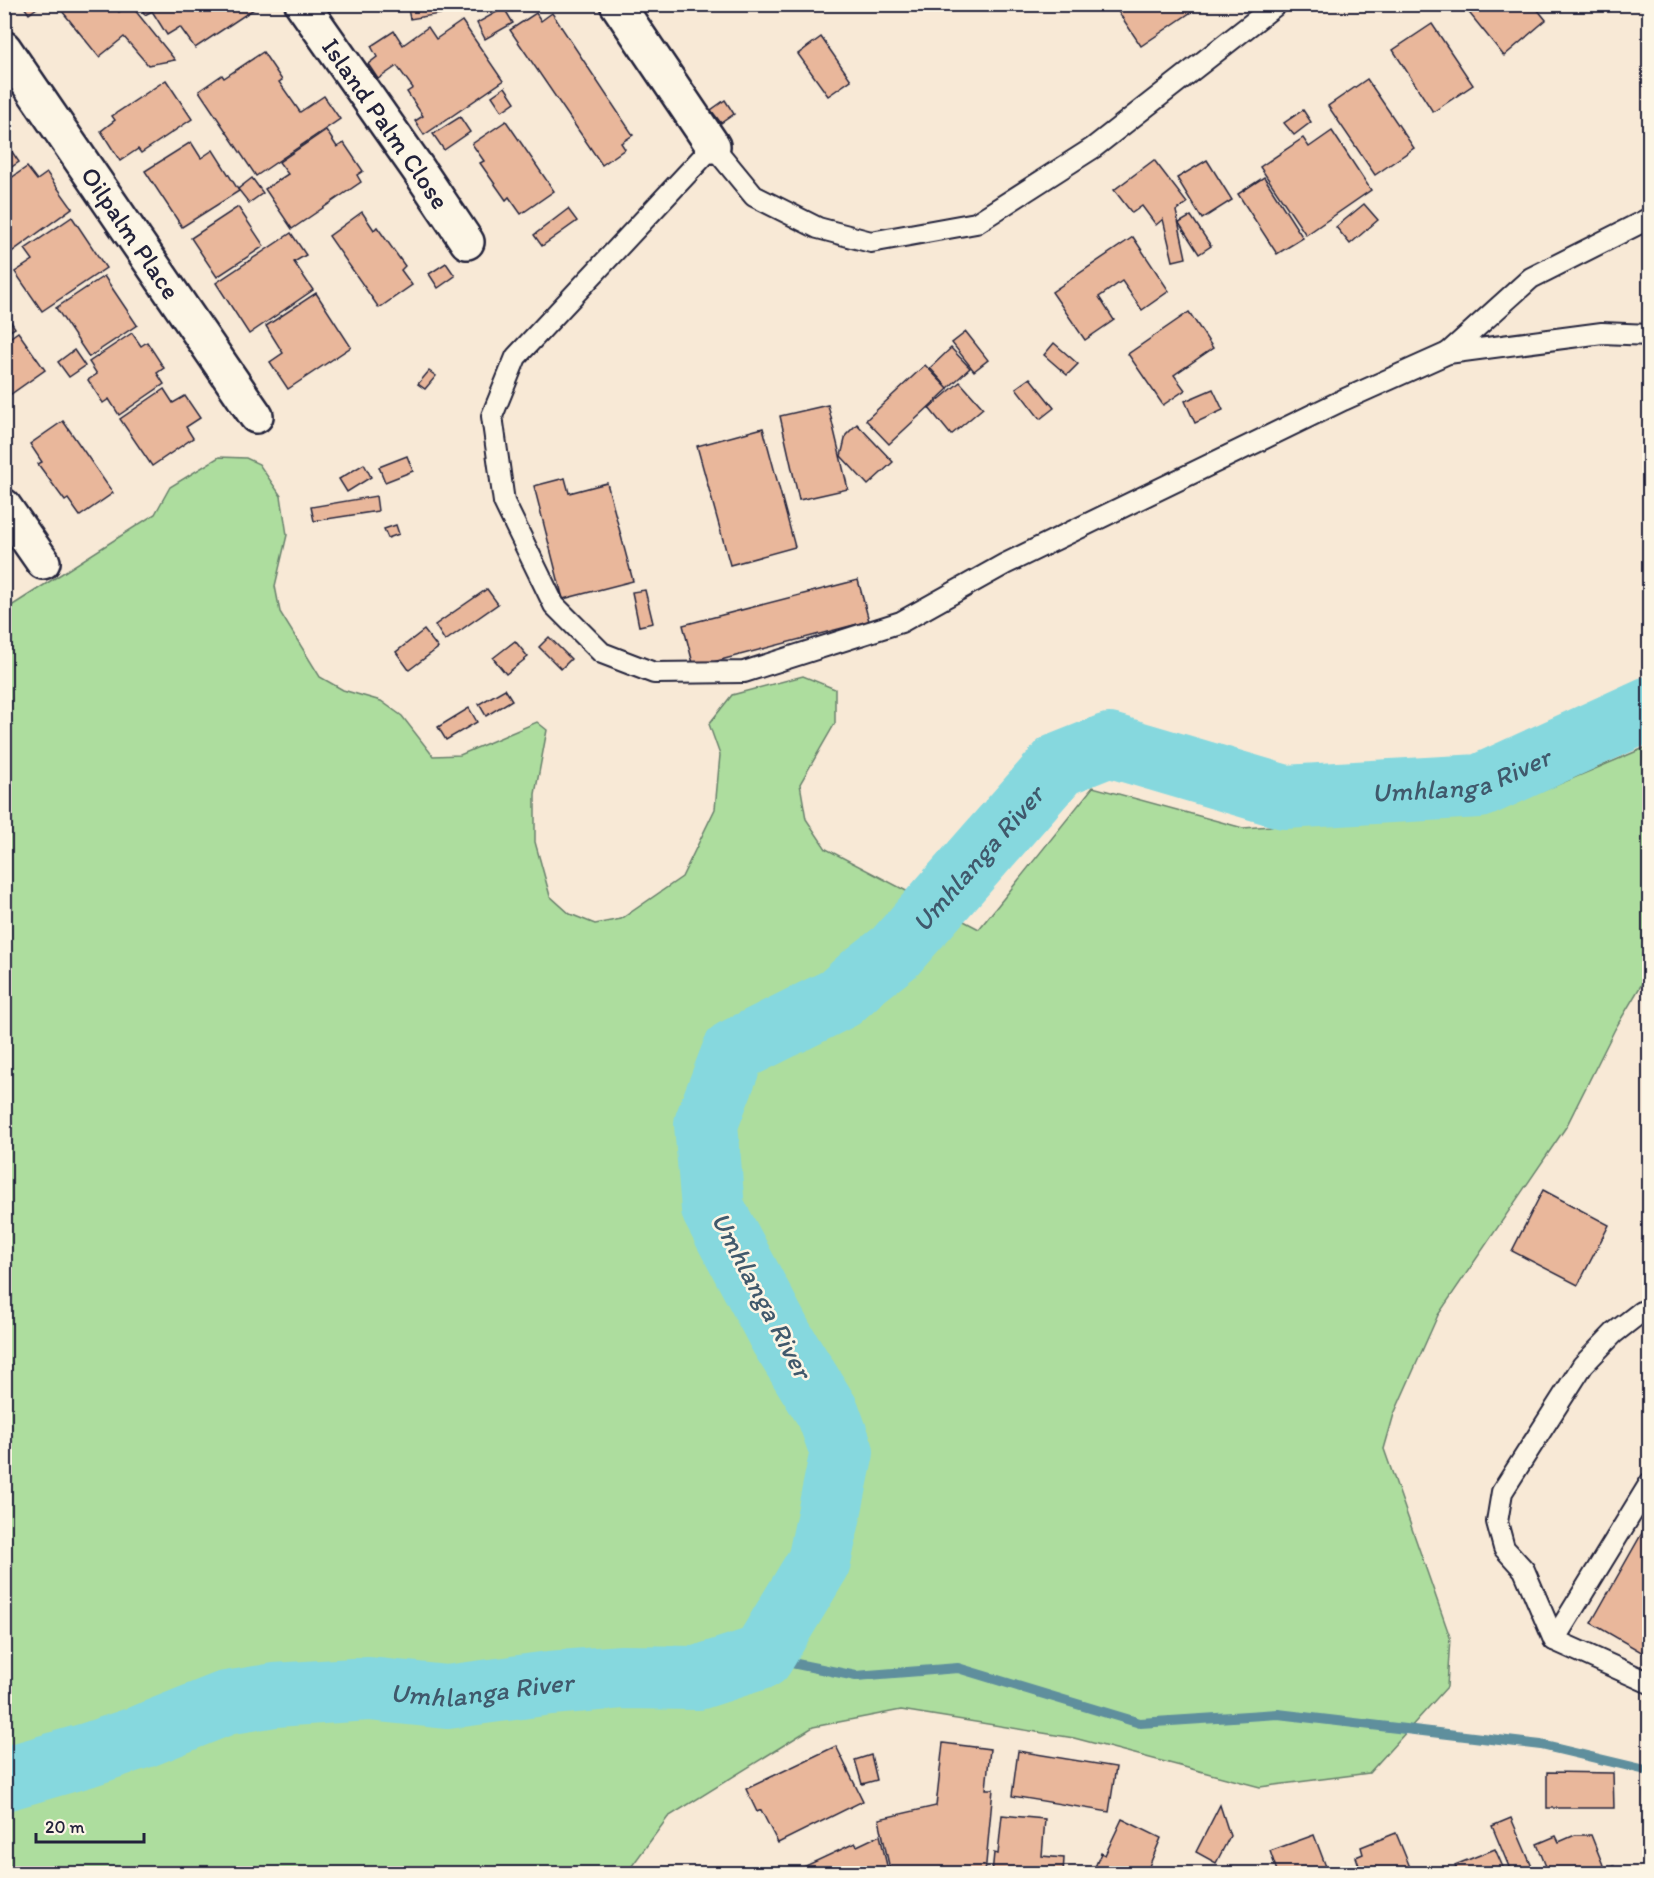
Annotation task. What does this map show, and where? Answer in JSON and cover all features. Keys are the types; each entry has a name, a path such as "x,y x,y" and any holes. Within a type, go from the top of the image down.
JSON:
{"street":[{"name":"Island Palm Close","path":"302,4 467,242"},
{"path":"617,4 713,146"},
{"name":"Oilpalm Place","path":"4,48 256,416"},
{"path":"4,506 43,562"}],"lane":[{"path":"1277,4 1093,148 976,223 871,242 818,228 754,196 713,146 516,357 492,416 504,502 554,605 602,653 654,674 744,672 900,622 1015,558 1343,400 1448,353 1602,333 1650,335"},
{"path":"1448,353 1531,278 1650,218"},
{"path":"1650,1311 1641,1312 1614,1333 1583,1365 1502,1492 1497,1522 1504,1548 1524,1570 1554,1640 1650,1683"},
{"path":"1554,1640 1650,1482"}],"green space":[{"path":"219,457 246,458 259,464 281,496 287,535 275,586 280,612 320,677 343,690 381,701 402,716 433,756 460,755 537,722 547,730 535,794 535,842 550,896 570,914 595,924 621,919 682,877 715,809 720,755 709,724 732,695 803,676 835,689 835,723 800,784 806,819 826,849 979,929 1093,787 1243,828 1498,810 1649,746 1649,972 1615,1029 1566,1127 1438,1315 1394,1414 1384,1449 1450,1637 1447,1687 1369,1773 1260,1787 1074,1738 901,1710 813,1727 668,1817 629,1870 624,1873 5,1873 5,610 155,514 170,487"}],"building":[{"path":"22,4 42,4 29,14"},
{"path":"60,4 112,4 119,12 130,4 175,60 148,65 124,37 99,57 58,6"},
{"path":"139,4 251,4 254,9 195,48 180,27 167,35 152,11 145,15"},
{"path":"407,4 444,4 446,13 410,19"},
{"path":"1113,4 1203,4 1141,46"},
{"path":"1462,4 1533,4 1546,20 1504,56"},
{"path":"504,8 513,23 485,39 477,23"},
{"path":"536,13 541,21 552,13 633,135 621,143 625,149 602,165 510,30"},
{"path":"462,21 503,81 424,135 415,121 423,116 407,92 413,88 397,66 378,79 368,64 377,57 371,46 394,31 403,45 428,27 436,39"},
{"path":"1432,24 1473,85 1433,112 1393,50"},
{"path":"821,37 851,80 828,96 798,54"},
{"path":"263,52 282,80 279,82 300,112 324,96 340,119 256,176 199,91 222,75 224,78"},
{"path":"1367,79 1414,148 1375,175 1328,106"},
{"path":"166,80 192,119 141,153 138,149 120,161 101,131 115,120 112,116"},
{"path":"505,87 515,102 502,111 492,96"},
{"path":"725,100 734,114 721,123 711,110"},
{"path":"1303,110 1311,122 1294,135 1284,123"},
{"path":"460,117 470,132 444,150 433,134"},
{"path":"506,121 554,191 521,214 509,197 506,200 480,163 484,161 472,144"},
{"path":"326,130 337,147 344,143 363,171 357,175 361,182 292,229 265,189 288,174 279,162"},
{"path":"1332,131 1371,190 1306,235 1260,167 1303,138 1309,147"},
{"path":"4,140 19,162 4,172"},
{"path":"191,142 201,158 213,150 239,191 182,227 145,171"},
{"path":"1154,160 1187,203 1176,211 1186,258 1173,261 1163,219 1156,225 1142,206 1132,213 1114,190"},
{"path":"1207,160 1232,200 1202,219 1177,178"},
{"path":"27,167 37,180 47,173 72,208 6,256 4,183"},
{"path":"1264,177 1303,238 1277,254 1238,194"},
{"path":"252,178 263,193 249,203 238,189"},
{"path":"1364,204 1378,220 1350,244 1336,227"},
{"path":"238,207 264,246 217,277 191,238"},
{"path":"568,209 577,221 542,246 534,235"},
{"path":"362,212 374,230 377,227 405,266 401,270 412,285 379,308 329,236"},
{"path":"1191,216 1211,246 1199,254 1179,223"},
{"path":"72,217 106,268 42,311 15,272 33,260 25,249"},
{"path":"291,233 306,255 294,262 313,290 249,334 216,283"},
{"path":"1133,237 1169,291 1142,310 1122,281 1099,297 1114,320 1085,340 1052,292"},
{"path":"446,263 455,276 438,288 429,274"},
{"path":"104,276 137,325 89,357 56,308"},
{"path":"316,293 351,347 288,389 270,362 283,353 266,326"},
{"path":"4,311 15,328 4,335"},
{"path":"1189,312 1213,348 1174,375 1185,390 1163,405 1128,354"},
{"path":"18,332 45,370 4,399 4,342"},
{"path":"966,332 988,360 974,371 952,343"},
{"path":"132,333 141,346 147,342 164,368 157,373 164,384 119,415 109,399 103,403 88,380 97,374 89,362"},
{"path":"1054,343 1078,364 1067,375 1044,355"},
{"path":"951,348 970,368 948,388 930,368"},
{"path":"74,350 85,366 69,377 58,362"},
{"path":"925,365 948,389 889,444 866,420"},
{"path":"429,371 436,376 425,389 418,384"},
{"path":"1030,378 1054,408 1040,419 1016,388"},
{"path":"960,382 983,408 951,435 929,408"},
{"path":"164,389 173,403 185,396 200,418 186,427 193,438 152,466 120,419"},
{"path":"1213,389 1223,410 1195,423 1185,401"},
{"path":"828,405 848,489 799,500 780,416"},
{"path":"63,421 113,493 80,516 68,499 65,501 38,464 42,462 30,444"},
{"path":"857,424 893,462 868,485 841,456 846,435"},
{"path":"763,428 795,547 730,565 697,446"},
{"path":"407,456 413,471 385,482 379,467"},
{"path":"364,464 371,477 347,492 339,479"},
{"path":"565,478 569,493 607,483 633,581 563,599 534,486"},
{"path":"376,496 378,511 314,521 311,507"},
{"path":"396,525 399,534 388,538 384,529"},
{"path":"858,580 869,621 694,667 683,625"},
{"path":"487,589 498,604 445,641 435,625"},
{"path":"645,590 653,623 639,626 632,592"},
{"path":"424,630 438,648 409,670 396,652"},
{"path":"549,637 571,659 561,669 539,647"},
{"path":"515,641 528,657 506,674 493,658"},
{"path":"505,689 512,700 486,716 479,704"},
{"path":"469,708 477,722 446,740 438,727"},
{"path":"1543,1190 1609,1225 1578,1285 1512,1251"},
{"path":"1650,1519 1650,1657 1591,1623"},
{"path":"943,1743 990,1749 986,1789 993,1789 985,1874 957,1874 958,1869 947,1872 947,1874 900,1874 900,1872 891,1874 879,1819 936,1806"},
{"path":"836,1746 863,1801 778,1843 761,1810 757,1812 746,1789"},
{"path":"1018,1751 1116,1767 1109,1812 1012,1796"},
{"path":"871,1755 877,1780 862,1784 855,1760"},
{"path":"1547,1772 1613,1773 1614,1808 1547,1808"},
{"path":"1220,1805 1230,1836 1216,1863 1196,1852"},
{"path":"1002,1815 1045,1819 1042,1856 1064,1858 1063,1874 992,1874 994,1853 998,1854"},
{"path":"1511,1818 1535,1874 1512,1874 1492,1826"},
{"path":"1122,1819 1161,1838 1147,1871 1152,1874 1092,1874 1101,1853 1105,1855"},
{"path":"1396,1833 1412,1872 1362,1874 1356,1857 1363,1854 1361,1847"},
{"path":"880,1835 888,1870 880,1874 800,1874 799,1869 855,1843 857,1846"},
{"path":"1314,1835 1328,1872 1278,1874 1270,1851"},
{"path":"1575,1835 1591,1835 1605,1870 1614,1866 1616,1874 1549,1874 1537,1844 1556,1836 1559,1842"},
{"path":"1495,1849 1506,1874 1459,1874 1455,1865"},
{"path":"785,1868 787,1874 774,1874"}],"waterway":[{"name":"Umhlanga River","path":"4,1779 141,1737 226,1703 275,1695 369,1689 447,1697 550,1683 622,1677 697,1678 762,1657 819,1562 842,1452 828,1413 781,1337 713,1209 706,1124 734,1051 840,998 895,952 1059,765 1109,745 1285,797 1480,786 1650,708"},
{"path":"762,1657 856,1676 958,1668 1140,1723 1278,1714 1541,1745 1650,1771"}]}
